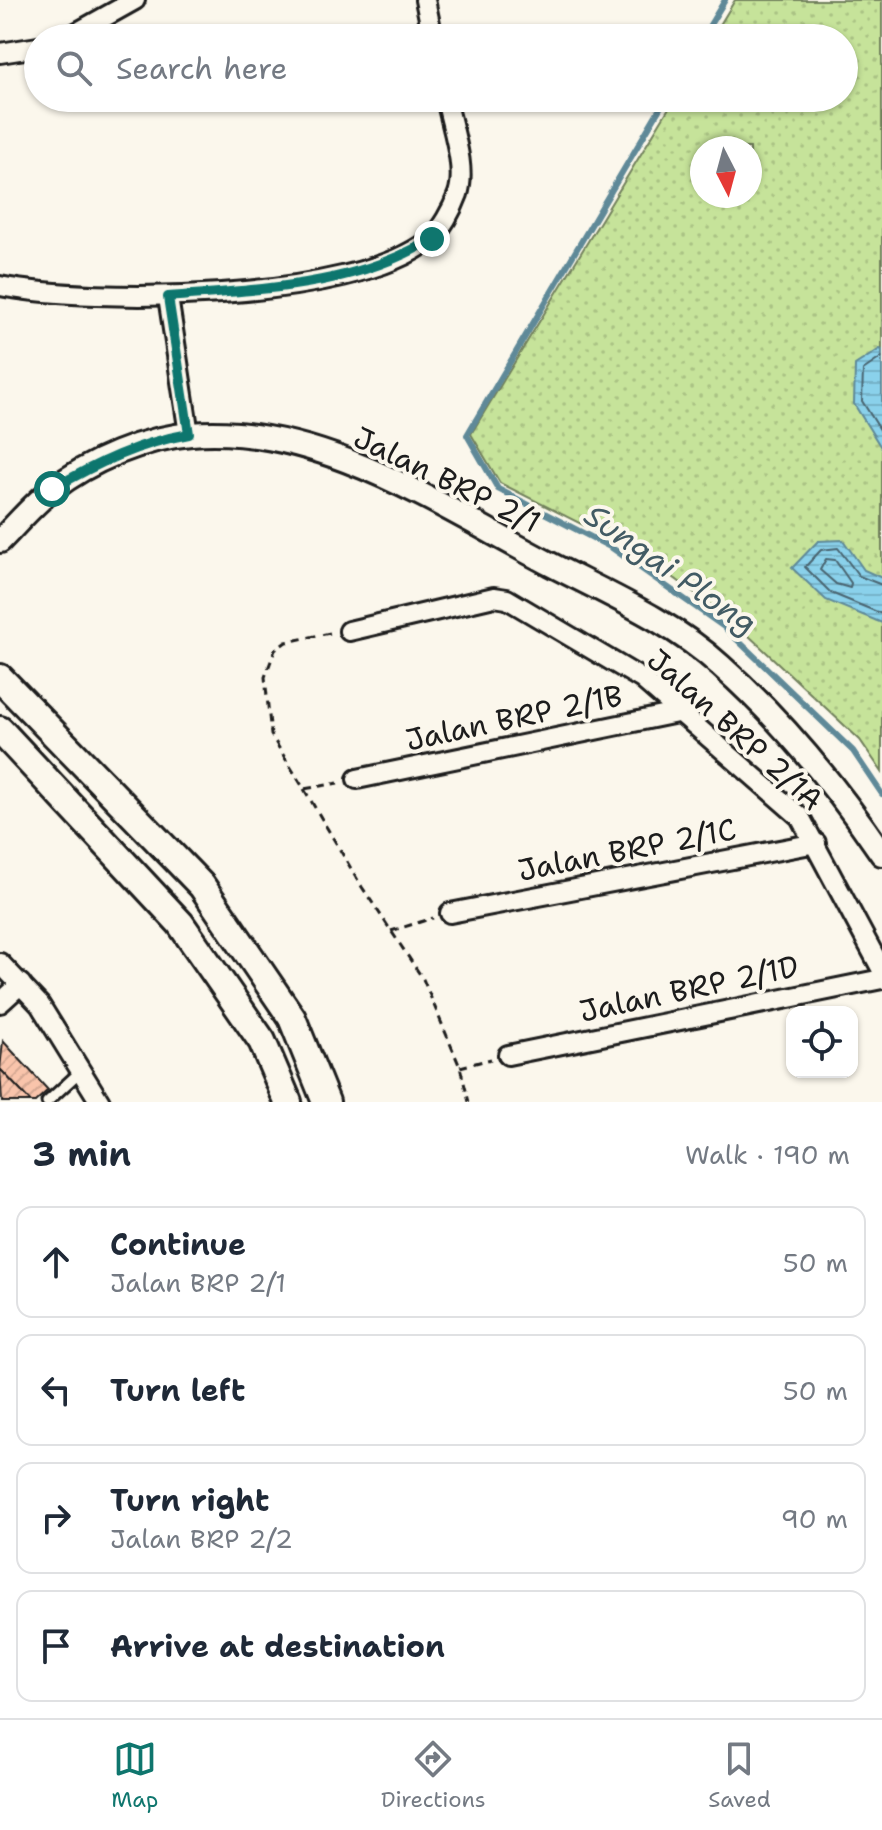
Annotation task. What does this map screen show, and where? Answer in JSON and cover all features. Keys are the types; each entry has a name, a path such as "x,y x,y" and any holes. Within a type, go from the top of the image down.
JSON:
{"main road":[{"path":"0,678 202,886 292,1018 326,1102"},
{"path":"0,730 180,923 262,1041 288,1102"}],"street":[{"path":"92,24 135,0"},
{"path":"425,0 430,24"},
{"path":"0,53 24,49"},
{"path":"0,286 168,297 335,279 409,253 432,239 459,192 459,168 449,112"},
{"path":"168,297 189,434"},
{"name":"Jalan BRP 2/1","path":"0,541 52,489 92,466 145,442 189,434 267,437 382,476 654,618 719,664 784,727 836,787 882,854"},
{"name":"Jalan BRP 2/1A","path":"349,631 494,597 507,599 642,679 800,817 882,970"},
{"name":"Jalan BRP 2/1B","path":"357,779 682,712"},
{"name":"Jalan BRP 2/1C","path":"450,913 816,843"},
{"path":"0,963 40,1005 100,1102"},
{"name":"Jalan BRP 2/1D","path":"508,1055 882,979"},
{"path":"0,1003 21,984"}],"lane":[{"path":"47,1102 82,1070"}],"path":[{"path":"349,631 286,642 275,650 265,677 271,735 423,979 460,1067 469,1102"},
{"path":"304,789 357,779"},
{"path":"391,931 450,913"},
{"path":"460,1067 508,1055"}],"green space":[{"path":"735,0 882,0 882,772 860,740 732,620 641,554 500,483 471,434 666,112 858,112 858,24 720,24"}],"water":[{"path":"880,349 882,449 854,404 855,365"},
{"path":"843,540 864,570 882,578 882,623 826,600 792,568 818,541"}],"building":[{"path":"3,1041 48,1090 35,1102 31,1102 0,1069"},
{"path":"0,1069 31,1102 2,1102"}],"waterway":[{"name":"Sungai Plong","path":"710,24 725,0"},
{"name":"Sungai Plong","path":"658,112 467,435 498,489 612,548 724,627 853,751 882,794"}],"route":[{"path":"52,489 92,466 145,442 189,434 168,297 335,279 409,253 432,239"}]}
